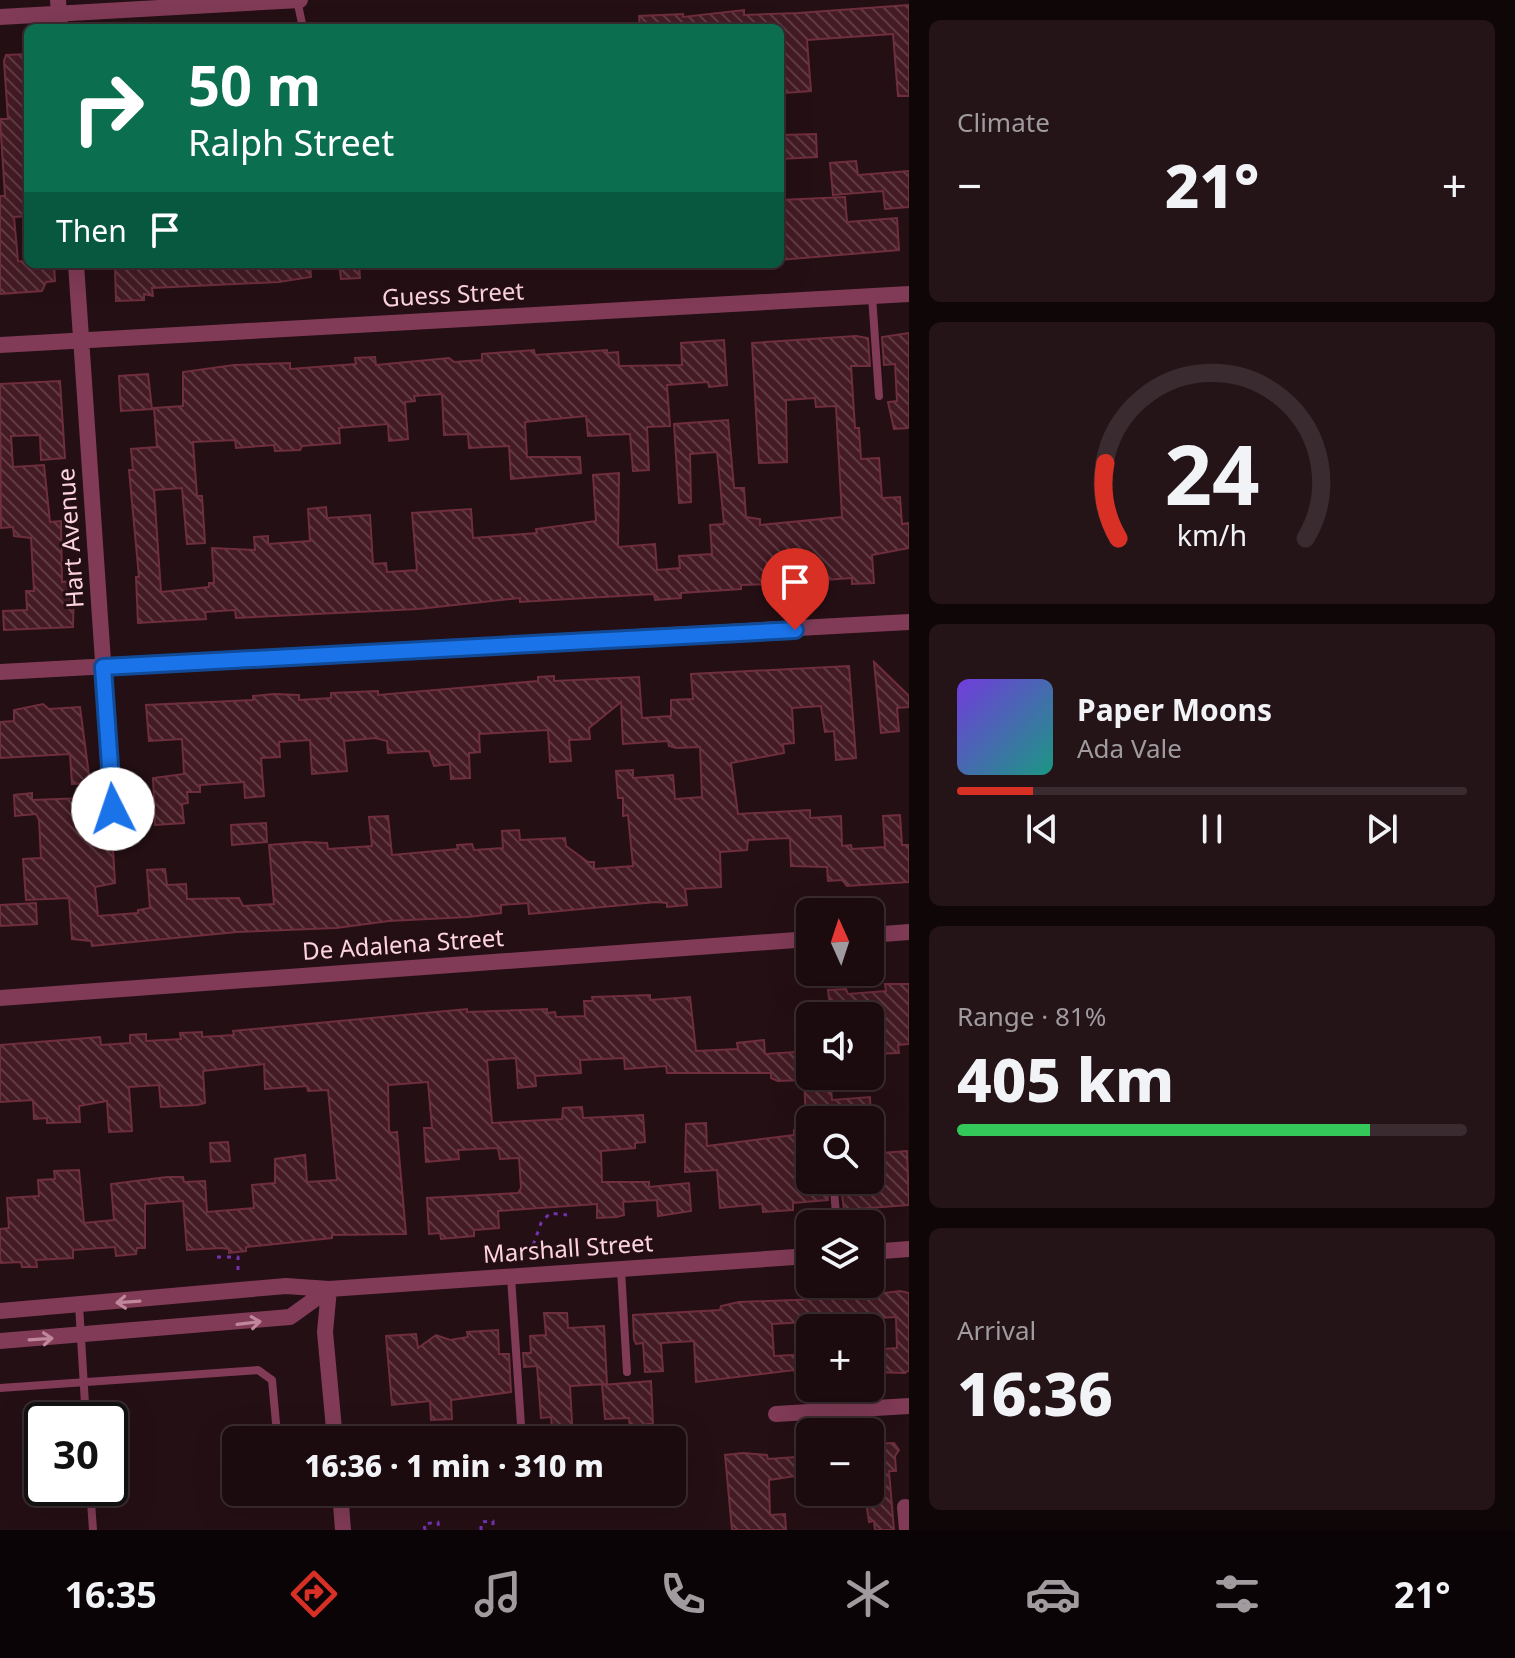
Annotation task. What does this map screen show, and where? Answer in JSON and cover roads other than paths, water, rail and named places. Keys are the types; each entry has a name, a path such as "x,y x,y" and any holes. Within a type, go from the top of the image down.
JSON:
{"street":[{"path":"0,17 298,0"},
{"name":"Hart Avenue","path":"76,268 113,809"},
{"name":"Guess Street","path":"0,345 909,294"},
{"path":"0,672 909,622"},
{"path":"884,934 909,932"},
{"name":"De Adalena Street","path":"0,998 796,940"},
{"path":"884,1251 909,1249"},
{"name":"Marshall Street","path":"0,1311 286,1286 329,1289 796,1257"},
{"path":"0,1341 290,1317 329,1289"},
{"path":"329,1289 325,1332 333,1426"},
{"path":"776,1414 909,1406"},
{"path":"341,1506 343,1530"},
{"path":"905,1507 907,1530"}],"lane":[{"path":"298,0 302,24"},
{"path":"872,296 879,396"},
{"path":"621,1269 627,1372"},
{"path":"511,1277 521,1426"},
{"path":"79,1305 85,1402"},
{"path":"0,1388 258,1370 272,1380 276,1426"},
{"path":"91,1506 93,1530"}]}
